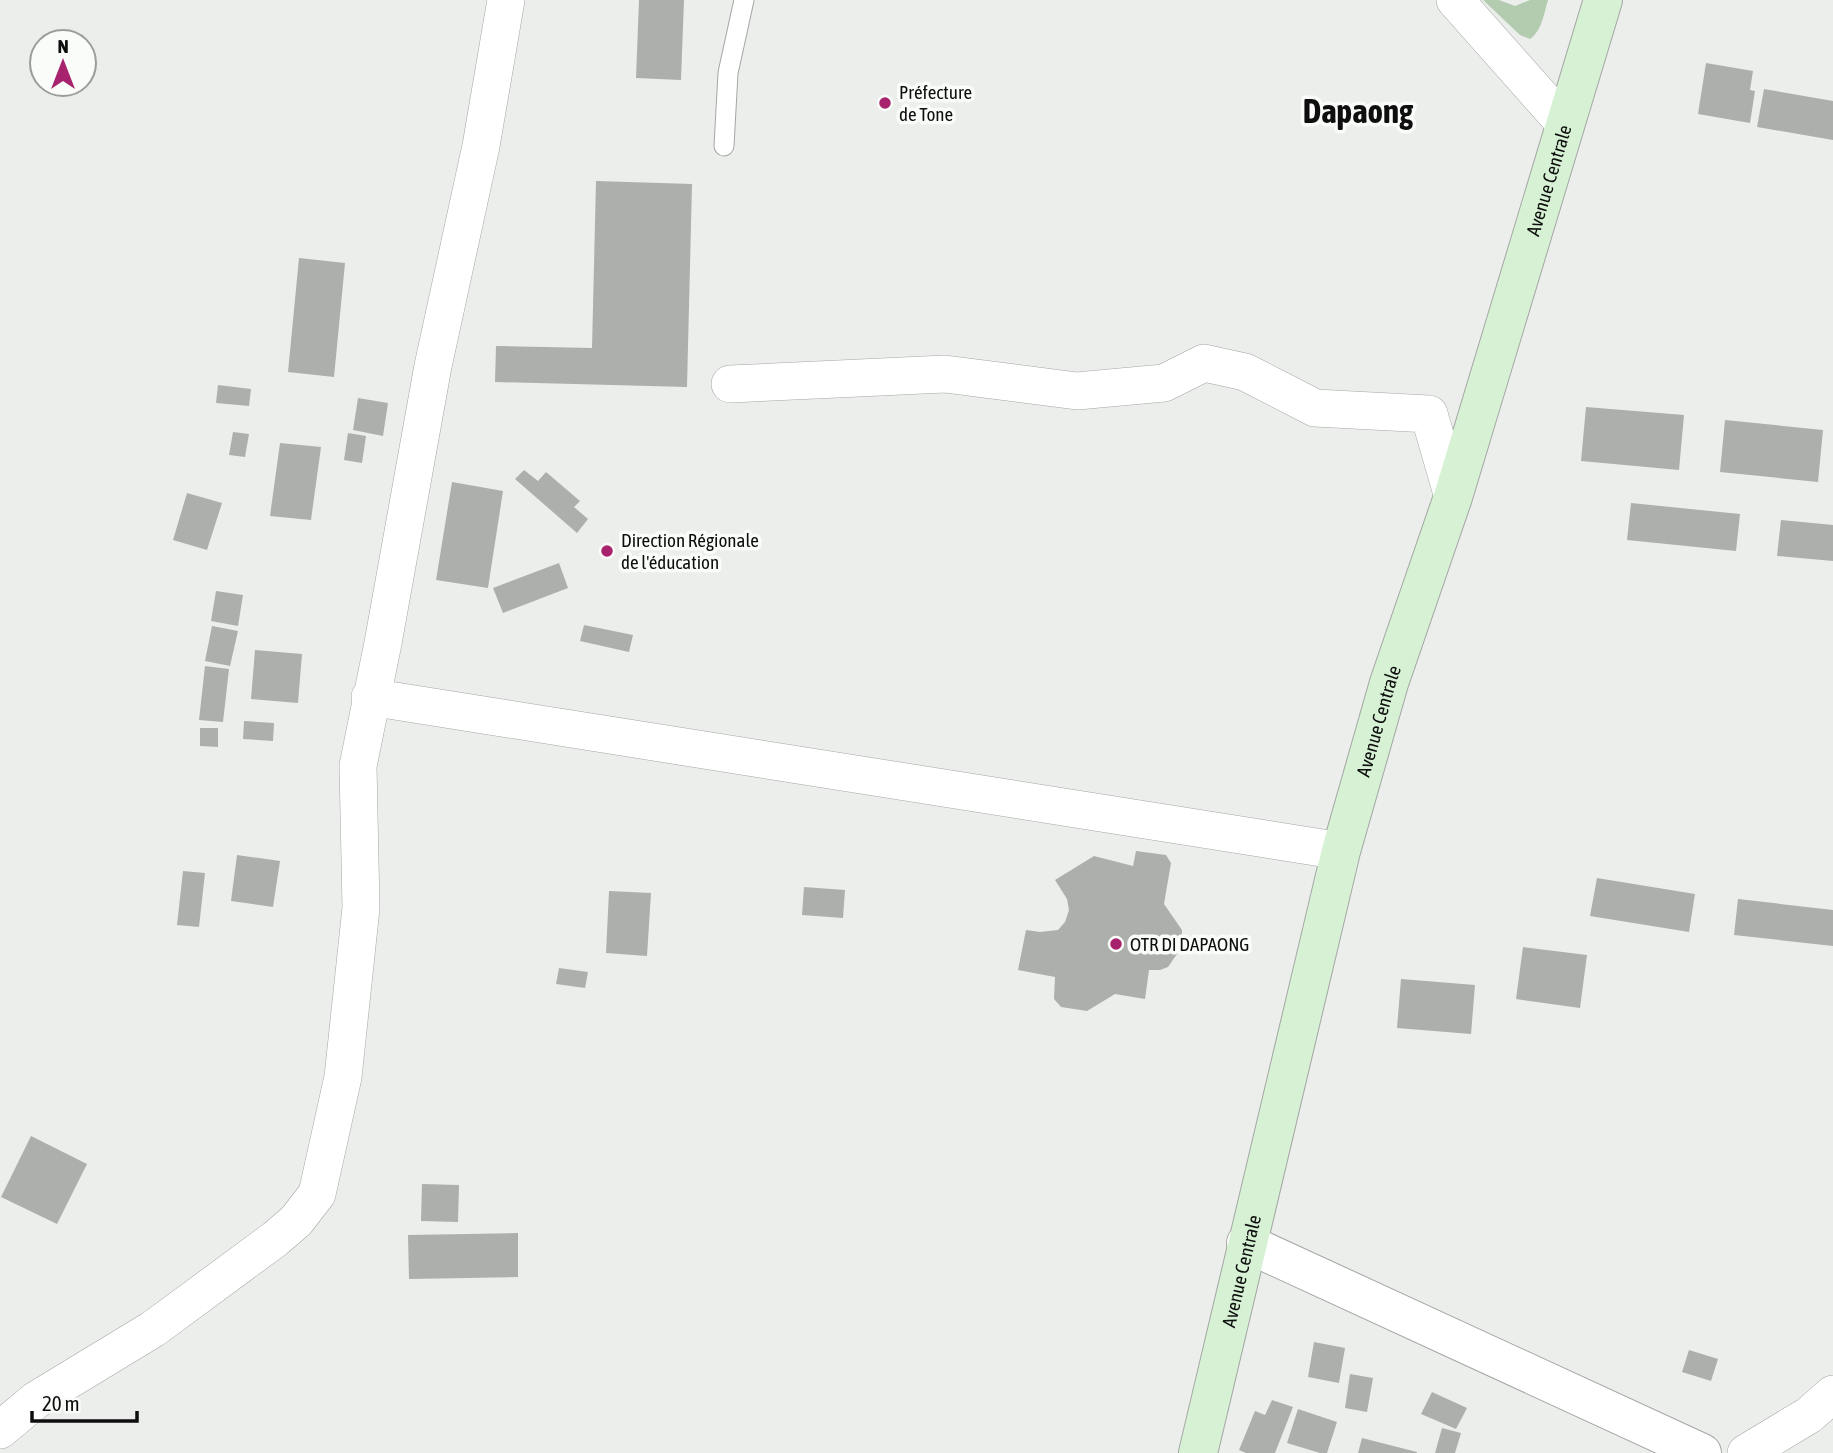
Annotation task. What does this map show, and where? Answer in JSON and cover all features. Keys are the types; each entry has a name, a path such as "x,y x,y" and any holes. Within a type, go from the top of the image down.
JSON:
{"main road":[{"name":"Avenue Centrale","path":"1198,1453 1341,851 1389,683 1453,497 1603,0"}],"street":[{"path":"0,1430 36,1400 153,1329 275,1239 296,1221 317,1194 343,1077 360,921 358,766 433,366 481,146 506,0"},
{"path":"1455,0 1565,124"},
{"path":"730,384 945,374 1077,391 1164,383 1204,363 1245,372 1315,408 1429,414 1453,497"},
{"path":"370,698 1341,851"},
{"path":"1246,1243 1702,1453"},
{"path":"1746,1453 1809,1415 1833,1394"}],"lane":[{"path":"724,146 728,73 744,0"}],"green space":[{"path":"1483,0 1499,0 1515,6 1530,0 1548,0 1540,27 1530,39 1520,35"}],"building":[{"path":"639,0 684,0 681,80 636,78"},
{"path":"1706,63 1753,71 1750,90 1755,91 1750,123 1698,114"},
{"path":"1764,89 1833,101 1833,140 1757,127"},
{"path":"596,181 692,184 687,387 495,382 496,346 592,348"},
{"path":"299,258 345,263 334,377 288,372"},
{"path":"218,385 251,389 249,406 216,403"},
{"path":"358,398 388,403 383,436 353,430"},
{"path":"1586,407 1684,415 1679,470 1581,461"},
{"path":"1725,420 1823,430 1818,482 1720,472"},
{"path":"233,432 249,434 245,457 229,455"},
{"path":"348,433 366,436 362,463 344,460"},
{"path":"280,443 321,447 311,520 270,516"},
{"path":"524,470 538,481 546,472 580,501 574,507 588,519 577,533 515,479"},
{"path":"452,482 503,491 488,588 436,580"},
{"path":"187,493 222,503 207,550 173,540"},
{"path":"1631,503 1740,514 1736,551 1627,540"},
{"path":"1781,520 1833,525 1833,561 1777,556"},
{"path":"559,563 568,588 503,613 493,588"},
{"path":"216,591 243,595 238,626 211,621"},
{"path":"584,625 633,635 629,652 580,641"},
{"path":"212,626 238,631 230,666 205,661"},
{"path":"255,650 302,654 298,703 251,699"},
{"path":"205,666 229,669 223,722 199,720"},
{"path":"244,721 274,723 273,741 243,739"},
{"path":"200,728 218,728 218,747 200,746"},
{"path":"1136,851 1166,855 1171,863 1164,904 1182,930 1179,951 1168,967 1149,970 1145,999 1115,994 1087,1011 1061,1007 1054,999 1055,977 1018,970 1026,930 1058,930 1065,922 1069,910 1067,899 1055,880 1094,856 1133,866"},
{"path":"237,855 280,861 273,907 231,901"},
{"path":"183,871 205,873 199,927 177,925"},
{"path":"1597,878 1695,894 1689,932 1590,916"},
{"path":"804,887 845,890 843,918 802,915"},
{"path":"609,891 651,893 647,956 606,953"},
{"path":"1738,899 1833,910 1833,946 1734,935"},
{"path":"1523,947 1587,955 1580,1008 1516,999"},
{"path":"559,968 588,972 585,988 556,984"},
{"path":"1401,979 1475,985 1471,1034 1397,1028"},
{"path":"31,1136 87,1164 57,1224 1,1197"},
{"path":"422,1184 459,1185 458,1222 421,1221"},
{"path":"518,1233 518,1277 409,1279 408,1235"},
{"path":"1314,1342 1345,1348 1339,1383 1308,1377"},
{"path":"1689,1350 1718,1359 1711,1381 1682,1372"},
{"path":"1350,1374 1373,1378 1367,1412 1345,1408"},
{"path":"1432,1392 1467,1408 1456,1429 1421,1414"},
{"path":"1272,1400 1293,1407 1275,1453 1246,1453 1239,1450 1255,1411 1265,1415"},
{"path":"1298,1409 1337,1422 1327,1453 1287,1443"},
{"path":"1442,1428 1461,1433 1455,1453 1435,1453"},
{"path":"1362,1438 1417,1452 1417,1453 1358,1453"}],"place":[{"name":"Préfecture de Tone","path":"885,103"},
{"name":"Direction Régionale de l'éducation","path":"607,551"},
{"name":"OTR DI DAPAONG","path":"1116,944"}],"district":[{"name":"Dapaong","path":"1358,111"}]}
